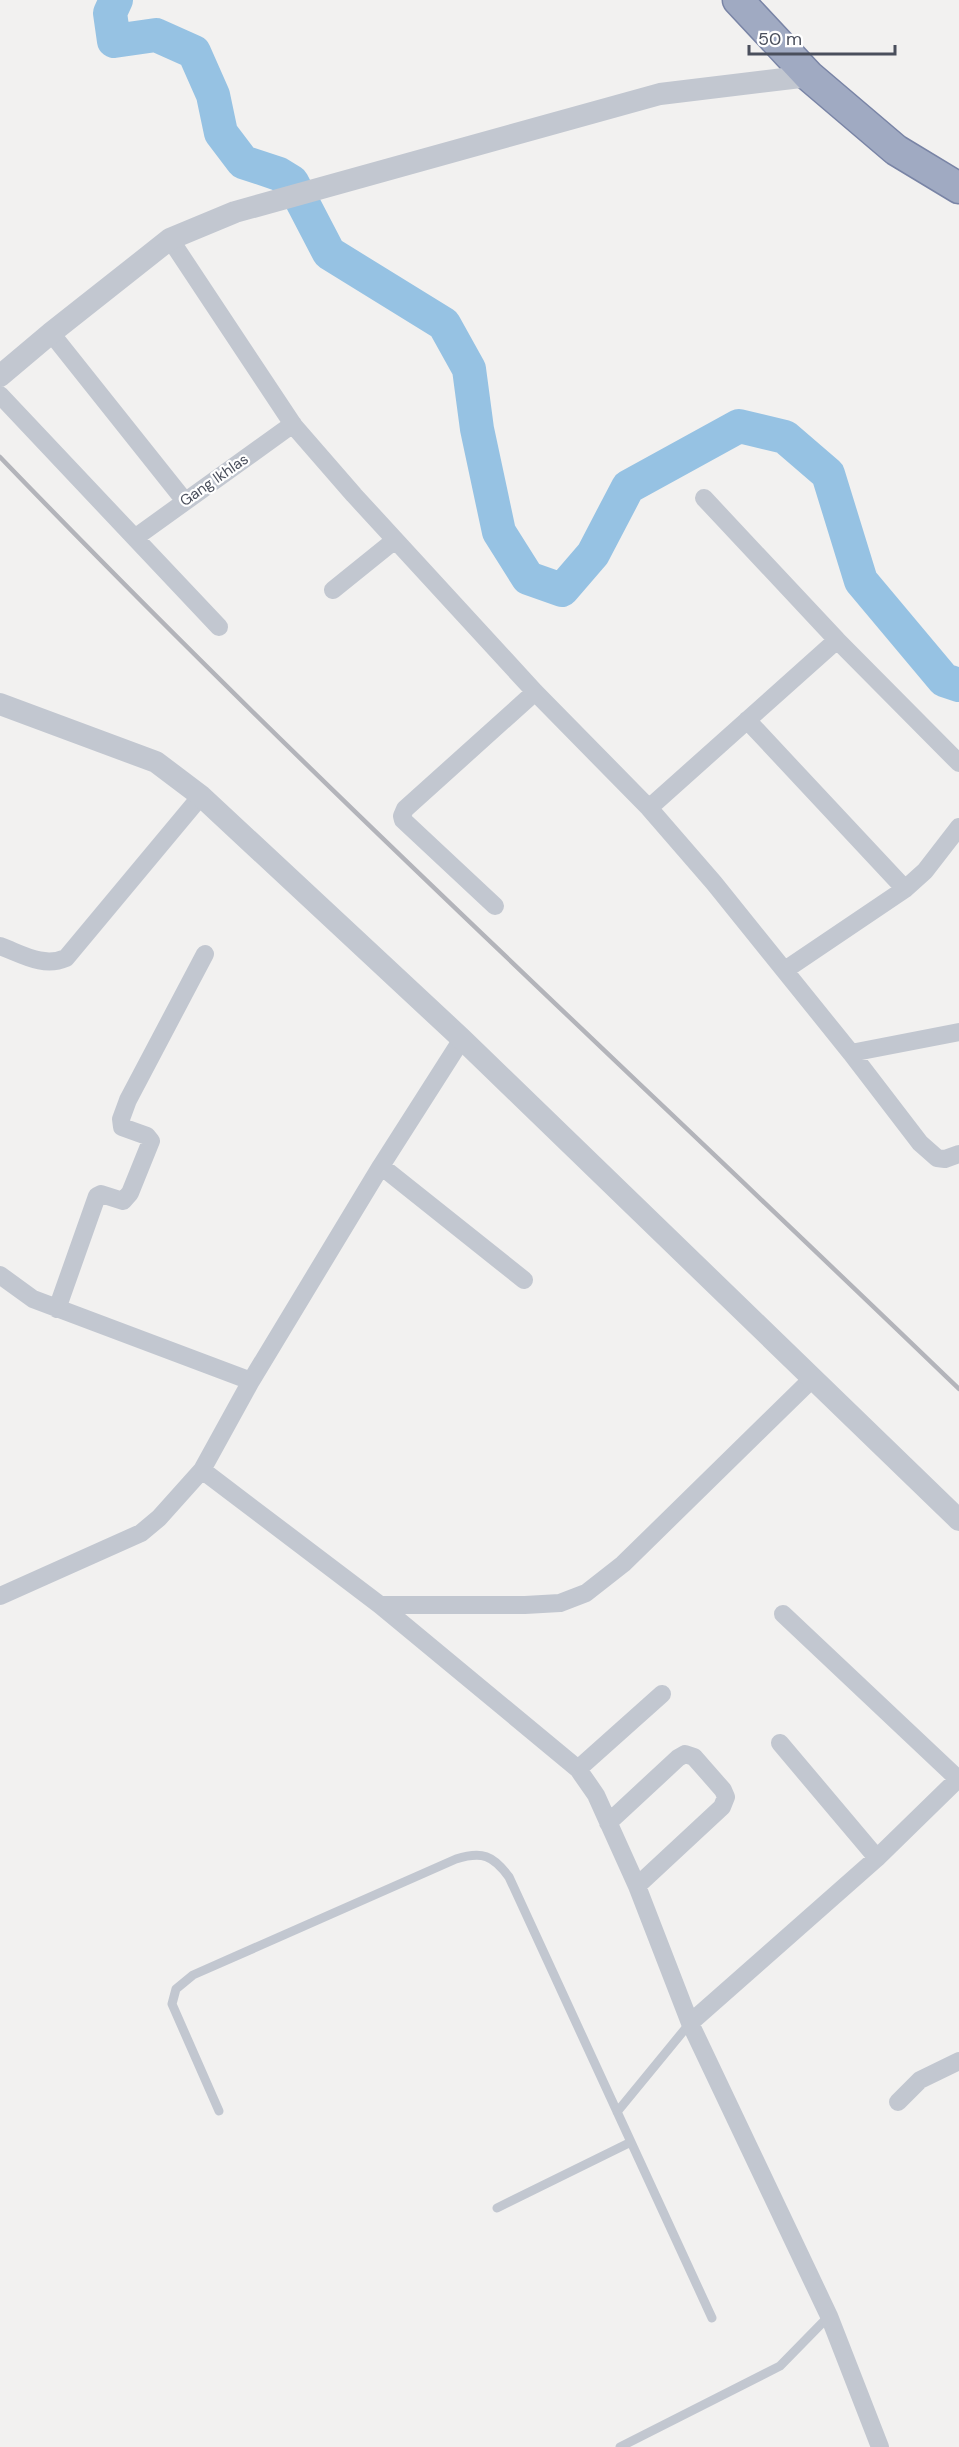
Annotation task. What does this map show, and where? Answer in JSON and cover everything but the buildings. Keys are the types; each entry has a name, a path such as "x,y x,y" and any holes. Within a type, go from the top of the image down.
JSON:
{"highway":[{"path":"738,0 809,76 896,150 959,188"}],"street":[{"path":"0,376 170,239 235,212 660,93 809,76"},
{"path":"170,239 293,424 395,540 535,692 649,808 785,970 920,1143 931,1154 945,1159 959,1154"},
{"path":"51,333 184,500"},
{"path":"0,395 219,627"},
{"name":"Gang Ikhlas","path":"136,537 184,500 293,424"},
{"path":"704,498 837,640 959,763"},
{"path":"333,590 395,540"},
{"path":"649,808 837,640"},
{"path":"495,906 403,820 402,816 405,809 535,692"},
{"path":"0,704 156,762 201,796 462,1039 958,1519"},
{"path":"747,720 905,889"},
{"path":"0,946 42,962 55,962 66,958 201,796"},
{"path":"785,970 905,889 925,871 959,827"},
{"path":"57,1309 97,1196 103,1195 123,1202 130,1193 151,1141 147,1136 122,1127 121,1119 128,1100 205,954"},
{"path":"851,1053 959,1032"},
{"path":"0,1596 141,1533 159,1518 202,1470 250,1381 381,1166 462,1039"},
{"path":"381,1166 524,1280"},
{"path":"0,1275 33,1299 250,1381"},
{"path":"380,1605 560,1603 586,1593 623,1564 813,1378"},
{"path":"202,1470 380,1605 578,1769 596,1795 637,1886 690,2023 829,2316 880,2447"},
{"path":"690,2023 877,1858 958,1778 783,1614"},
{"path":"578,1769 662,1695"},
{"path":"780,1743 877,1858"},
{"path":"608,1822 685,1754 694,1756 723,1790 726,1797 722,1807 637,1886"},
{"path":"898,2102 920,2080 959,2061"}],"lane":[{"path":"219,2112 172,2004 176,1989 192,1975 456,1858 473,1853 487,1856 500,1865 509,1877 712,2318"},
{"path":"617,2112 690,2023"},
{"path":"497,2208 631,2142"},
{"path":"620,2447 780,2366 829,2316"}],"waterway":[{"path":"116,0 110,13 114,41 156,35 194,52 213,95 221,133 243,162 279,174 292,182 329,253 444,324 469,369 477,429 499,532 528,578 562,590 593,554 628,487 739,426 785,437 828,474 861,581 944,680 959,685"}],"railway":[{"path":"0,457 235,694 355,811 959,1389"}]}
